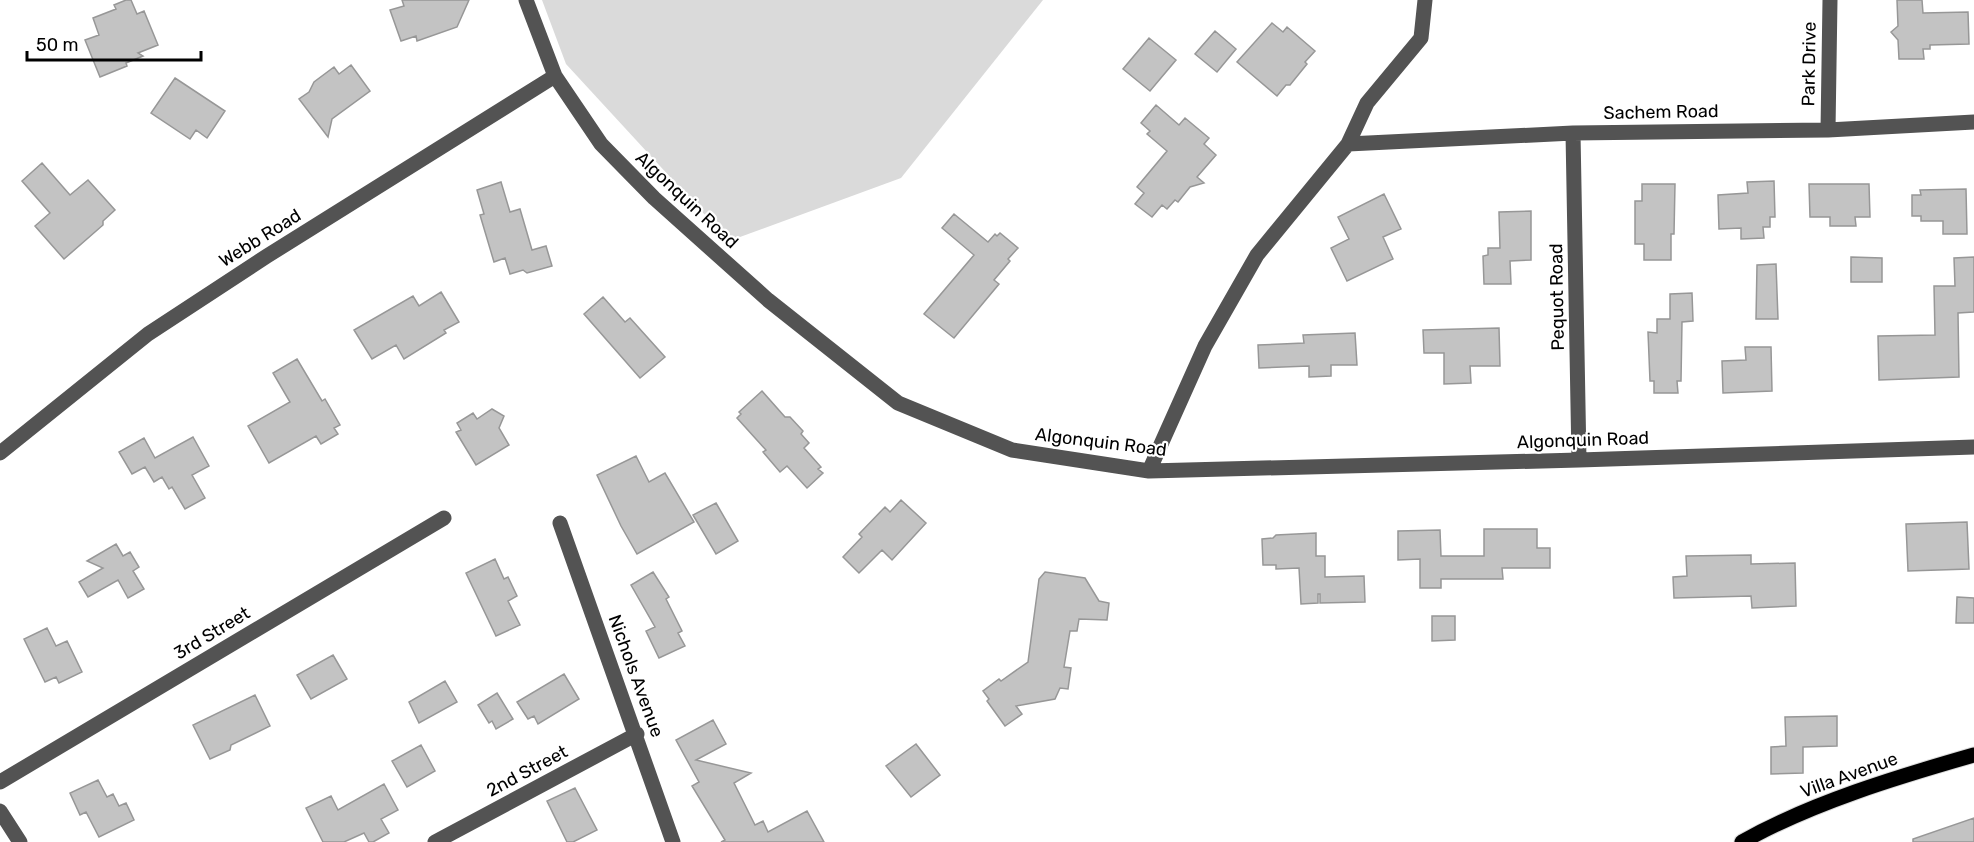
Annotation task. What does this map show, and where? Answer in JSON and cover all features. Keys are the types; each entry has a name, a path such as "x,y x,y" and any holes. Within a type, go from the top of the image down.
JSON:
{"main road":[{"name":"Villa Avenue","path":"1742,842 1775,823 1911,774 1974,755"}],"street":[{"name":"Algonquin Road","path":"526,0 555,76 601,144 654,198 768,300 898,404 1012,450 1149,471 1974,447"},
{"path":"1149,471 1205,346 1257,255 1348,144 1367,103 1421,38 1425,0"},
{"name":"Park Drive","path":"1828,130 1830,0"},
{"name":"Webb Road","path":"0,453 148,333 555,76"},
{"name":"Sachem Road","path":"1348,144 1573,133 1828,130 1974,122"},
{"name":"Pequot Road","path":"1573,133 1580,460"},
{"name":"3rd Street","path":"0,782 444,518"},
{"name":"Nichols Avenue","path":"560,524 674,842"},
{"name":"2nd Street","path":"435,842 636,734"},
{"path":"0,811 20,842"}],"shaded area":[{"path":"542,0 1043,0 901,178 729,241 566,64"}],"building":[{"path":"131,0 137,14 144,11 158,45 138,53 143,56 126,63 127,66 100,77 85,40 99,35 93,18 116,9 114,5"},
{"path":"402,0 469,0 457,27 417,41 416,36 401,41 390,10 404,6"},
{"path":"1897,0 1922,0 1923,13 1968,12 1969,44 1930,45 1930,49 1923,49 1924,59 1899,59 1898,40 1891,32 1898,26"},
{"path":"1272,23 1283,32 1287,27 1315,51 1290,85 1286,85 1277,96 1237,62"},
{"path":"1215,31 1236,49 1217,72 1195,54"},
{"path":"1149,38 1176,60 1150,91 1123,69"},
{"path":"351,65 370,91 332,119 328,137 299,99 309,92 314,82 334,67 339,74"},
{"path":"175,78 225,111 207,138 196,130 190,139 151,113"},
{"path":"1156,105 1179,125 1185,118 1209,138 1204,144 1216,155 1197,177 1204,183 1190,187 1178,202 1175,200 1167,209 1162,205 1152,217 1135,204 1144,193 1137,187 1167,151 1147,134 1150,131 1141,123"},
{"path":"42,163 70,195 88,180 115,210 103,221 103,225 64,259 35,226 50,213 22,181"},
{"path":"1774,181 1775,217 1770,217 1770,227 1763,227 1764,238 1741,239 1741,228 1719,229 1718,195 1748,193 1747,182"},
{"path":"501,182 510,212 520,209 532,250 546,246 552,266 527,273 523,270 510,274 505,258 494,262 480,215 484,214 477,190"},
{"path":"1642,184 1675,184 1671,260 1644,260 1644,244 1635,244 1635,201 1642,201"},
{"path":"1809,184 1869,184 1870,217 1855,217 1856,226 1830,226 1830,217 1810,217"},
{"path":"1966,189 1967,234 1943,234 1943,221 1921,221 1921,216 1912,216 1912,195 1921,195 1920,190"},
{"path":"1384,194 1401,229 1383,237 1393,259 1347,281 1331,248 1349,239 1338,217"},
{"path":"1531,211 1531,260 1510,261 1511,284 1484,284 1483,256 1488,255 1488,248 1500,248 1499,212"},
{"path":"954,214 988,242 995,234 997,236 1000,233 1018,248 994,280 999,284 954,338 924,314 974,255 942,228"},
{"path":"1851,257 1882,258 1882,282 1851,282"},
{"path":"1974,257 1974,312 1958,313 1959,377 1879,380 1878,336 1935,335 1934,286 1955,286 1954,258"},
{"path":"1776,264 1778,319 1756,319 1757,265"},
{"path":"441,292 459,322 444,330 446,333 404,359 396,345 372,359 354,330 413,296 419,306"},
{"path":"1692,293 1693,321 1682,322 1681,381 1677,381 1678,393 1654,393 1654,381 1650,381 1648,332 1657,333 1657,319 1670,319 1670,294"},
{"path":"603,297 625,322 630,318 665,357 640,378 584,314"},
{"path":"1499,328 1500,366 1470,366 1471,383 1444,384 1444,353 1424,353 1423,330"},
{"path":"1355,333 1357,365 1331,365 1331,376 1309,377 1309,366 1259,368 1258,345 1304,343 1303,335"},
{"path":"1745,347 1771,347 1772,391 1723,393 1722,361 1746,360"},
{"path":"297,359 322,401 325,399 340,425 334,428 338,434 321,444 316,436 269,463 248,426 290,402 273,373"},
{"path":"762,391 785,417 790,417 803,431 801,434 809,443 804,448 821,467 818,469 823,473 807,488 787,466 780,472 763,452 766,450 737,418 741,414 739,412"},
{"path":"492,409 504,416 499,428 509,445 476,465 456,432 461,430 457,423 473,413 477,419"},
{"path":"193,437 209,466 192,475 205,498 185,509 172,487 169,489 162,477 154,482 145,467 132,474 119,452 144,438 155,458"},
{"path":"636,456 649,482 665,473 694,522 637,554 597,475"},
{"path":"901,500 926,523 892,560 882,550 859,573 843,557 862,537 859,534 885,507 890,512"},
{"path":"716,503 738,541 716,554 693,515"},
{"path":"1967,522 1969,569 1908,571 1906,524"},
{"path":"1484,529 1537,529 1537,548 1550,548 1550,568 1502,568 1503,579 1441,579 1441,588 1420,588 1420,559 1398,560 1398,531 1440,530 1441,556 1484,556"},
{"path":"1316,533 1316,556 1325,556 1325,577 1364,576 1365,602 1320,603 1320,594 1318,594 1318,603 1301,604 1299,568 1276,569 1276,565 1263,565 1262,539 1273,538 1276,535"},
{"path":"116,544 123,556 130,552 139,567 133,571 144,589 128,598 118,580 88,597 79,582 103,568 87,561"},
{"path":"1751,555 1751,564 1795,563 1796,606 1752,608 1751,596 1674,598 1673,577 1687,576 1686,556"},
{"path":"495,559 504,579 508,577 517,596 508,601 520,625 496,636 466,573"},
{"path":"653,572 669,597 666,599 682,631 678,633 685,646 659,658 646,631 655,627 631,585"},
{"path":"1045,572 1085,578 1099,601 1109,603 1107,620 1079,619 1077,631 1070,631 1064,667 1071,668 1068,689 1060,688 1055,699 1016,706 1022,714 1005,726 987,701 989,699 983,691 1028,662 1039,579"},
{"path":"1957,597 1974,598 1974,623 1956,623"},
{"path":"1432,616 1455,616 1455,640 1432,641"},
{"path":"47,628 56,646 67,641 82,672 59,683 56,677 45,682 24,639"},
{"path":"333,655 347,679 311,699 297,675"},
{"path":"564,674 579,699 538,724 534,716 528,719 517,702"},
{"path":"445,681 457,702 419,723 409,702"},
{"path":"497,693 513,719 496,729 492,721 489,723 478,705"},
{"path":"255,695 270,726 231,745 230,750 210,759 193,725"},
{"path":"1837,716 1837,746 1803,747 1803,773 1771,774 1771,747 1786,746 1785,717"},
{"path":"713,720 726,744 696,760 751,773 734,783 755,825 763,821 768,832 807,811 824,842 721,842 725,840 692,786 699,782 676,740"},
{"path":"916,744 940,775 911,797 886,766"},
{"path":"421,745 435,771 407,787 392,761"},
{"path":"98,780 107,797 113,794 119,806 126,803 134,820 99,837 86,812 80,815 70,793"},
{"path":"384,784 398,810 381,819 389,833 373,842 369,842 364,833 344,842 323,842 306,808 331,796 338,810"},
{"path":"575,788 597,830 573,842 567,842 547,801"},
{"path":"1974,818 1974,842 1913,842 1913,839"}]}
